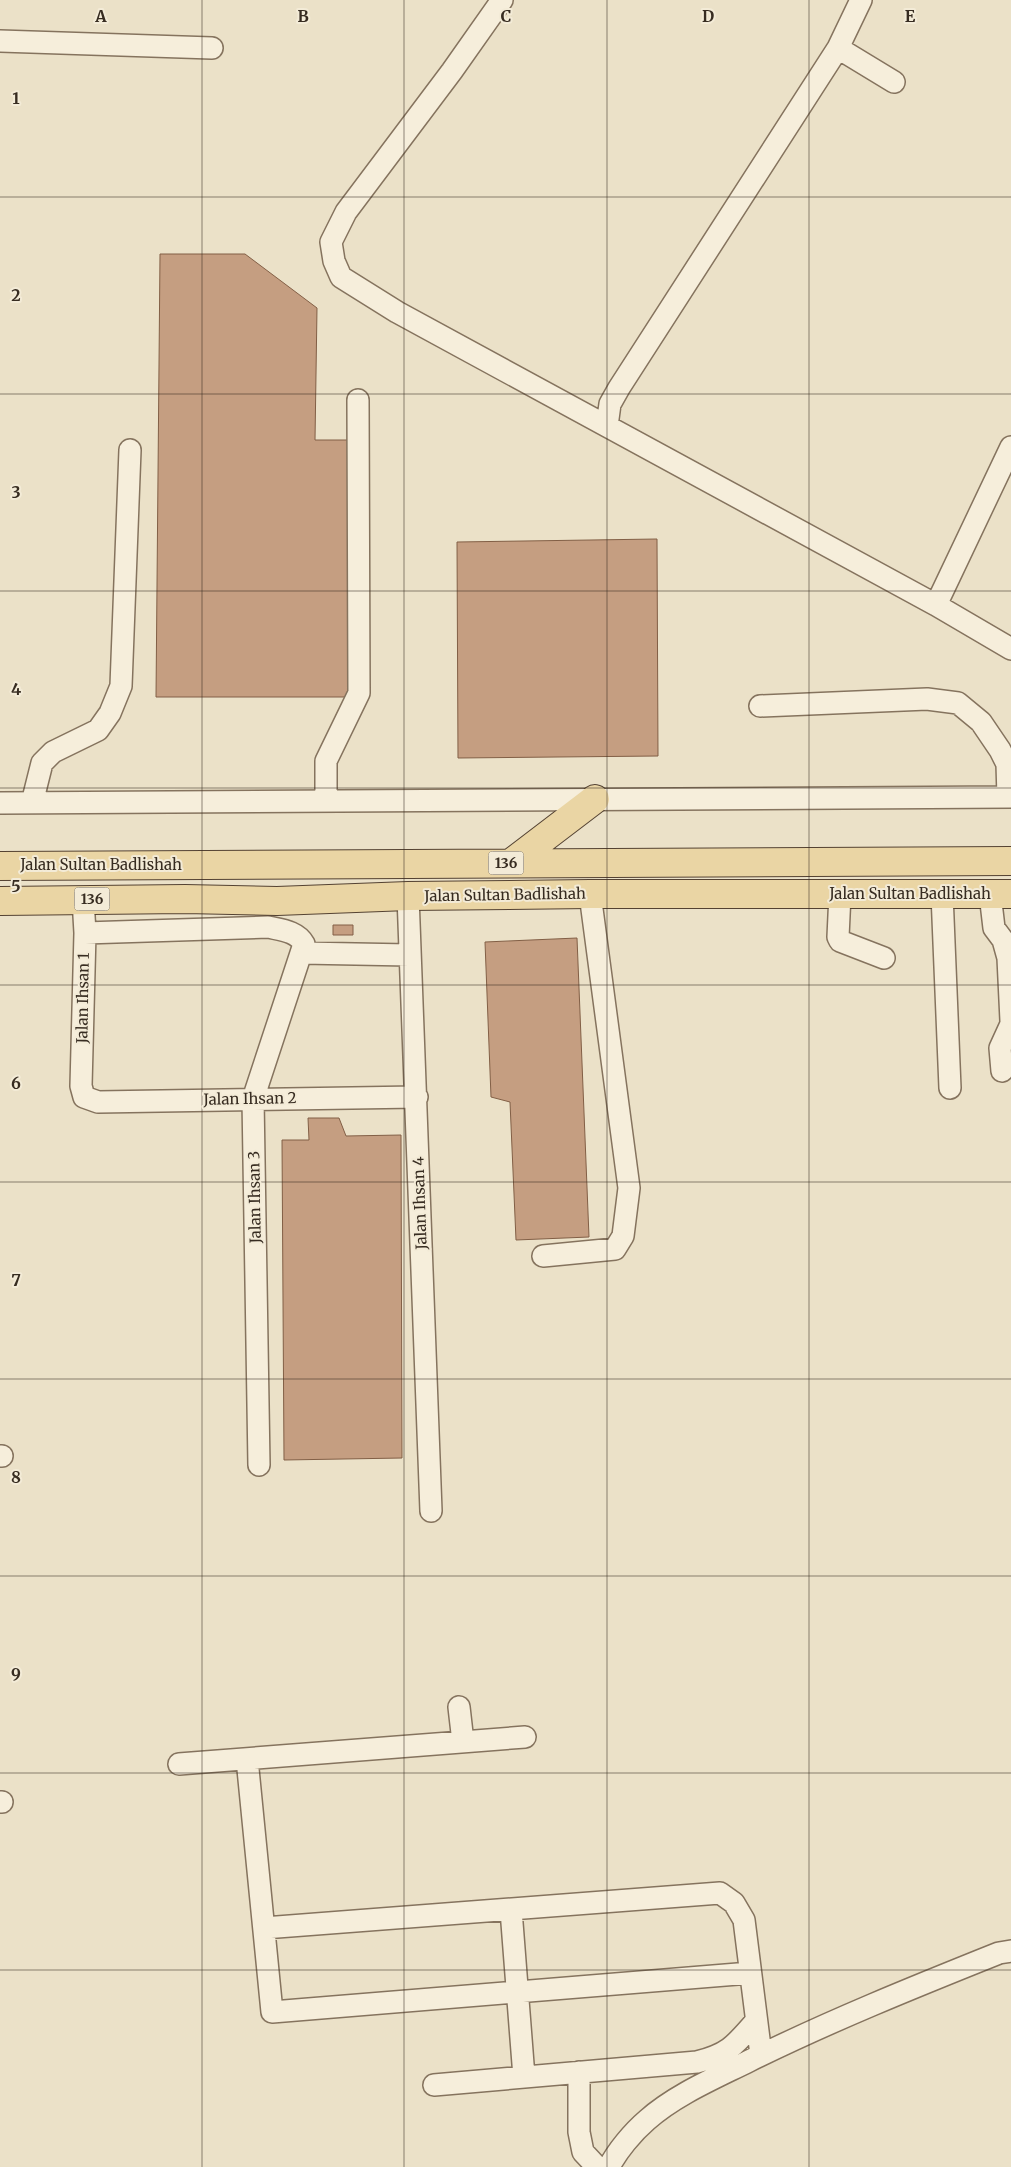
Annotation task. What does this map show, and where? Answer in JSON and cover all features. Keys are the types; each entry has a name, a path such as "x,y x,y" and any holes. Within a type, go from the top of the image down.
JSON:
{"main road":[{"path":"510,863 595,799"},
{"name":"Jalan Sultan Badlishah","path":"2,865 1011,861"},
{"name":"Jalan Sultan Badlishah","path":"0,901 83,899 277,901 408,896 590,894 1000,894"}],"street":[{"path":"502,0 452,71 346,212 331,242 334,261 341,277 397,312 936,605 1011,649"},
{"path":"607,426 610,404 619,388 838,48 862,0"},
{"path":"0,41 212,48"},
{"path":"838,48 894,82"},
{"path":"326,801 326,761 359,693 358,400"},
{"path":"936,605 1011,447"},
{"path":"32,803 42,764 53,752 98,730 110,713 121,686 130,450"},
{"path":"0,803 1010,797 1007,764 1000,750 981,722 958,703 927,699 760,706"},
{"path":"543,1256 615,1249 620,1244 625,1226 629,1188 590,894"},
{"path":"840,894 838,936 840,941 884,958"},
{"path":"942,894 950,1088"},
{"path":"1000,894 994,928 1003,940 1008,958 1011,1022 1000,1048 1002,1071"},
{"name":"Jalan Ihsan 4","path":"408,896 431,1511"},
{"name":"Jalan Ihsan 1","path":"83,899 85,933 81,1086 84,1098"},
{"path":"85,933 268,927 288,931 302,945 409,955"},
{"name":"Jalan Ihsan 3","path":"259,1465 253,1099 302,945"},
{"name":"Jalan Ihsan 2","path":"84,1098 98,1102 417,1097"},
{"path":"459,1707 463,1742"},
{"path":"179,1764 525,1737"},
{"path":"247,1759 272,2012 750,1973"},
{"path":"264,1928 720,1893 734,1903 744,1920 761,2055"},
{"path":"511,1910 524,2077"},
{"path":"609,2167 613,2158 647,2120 696,2087 893,1995 999,1953 1011,1951"},
{"path":"434,2085 697,2062 718,2057 732,2048 756,2021"},
{"path":"579,2072 579,2132 583,2152 597,2167"}],"building":[{"path":"160,254 245,254 317,308 315,440 353,440 351,697 156,697"},
{"path":"657,539 658,756 458,758 457,542"},
{"path":"333,925 353,925 353,935 333,935"},
{"path":"577,938 589,1237 516,1240 510,1102 491,1097 485,942"},
{"path":"308,1118 339,1118 346,1136 401,1135 402,1458 284,1460 282,1140 309,1140"}]}
